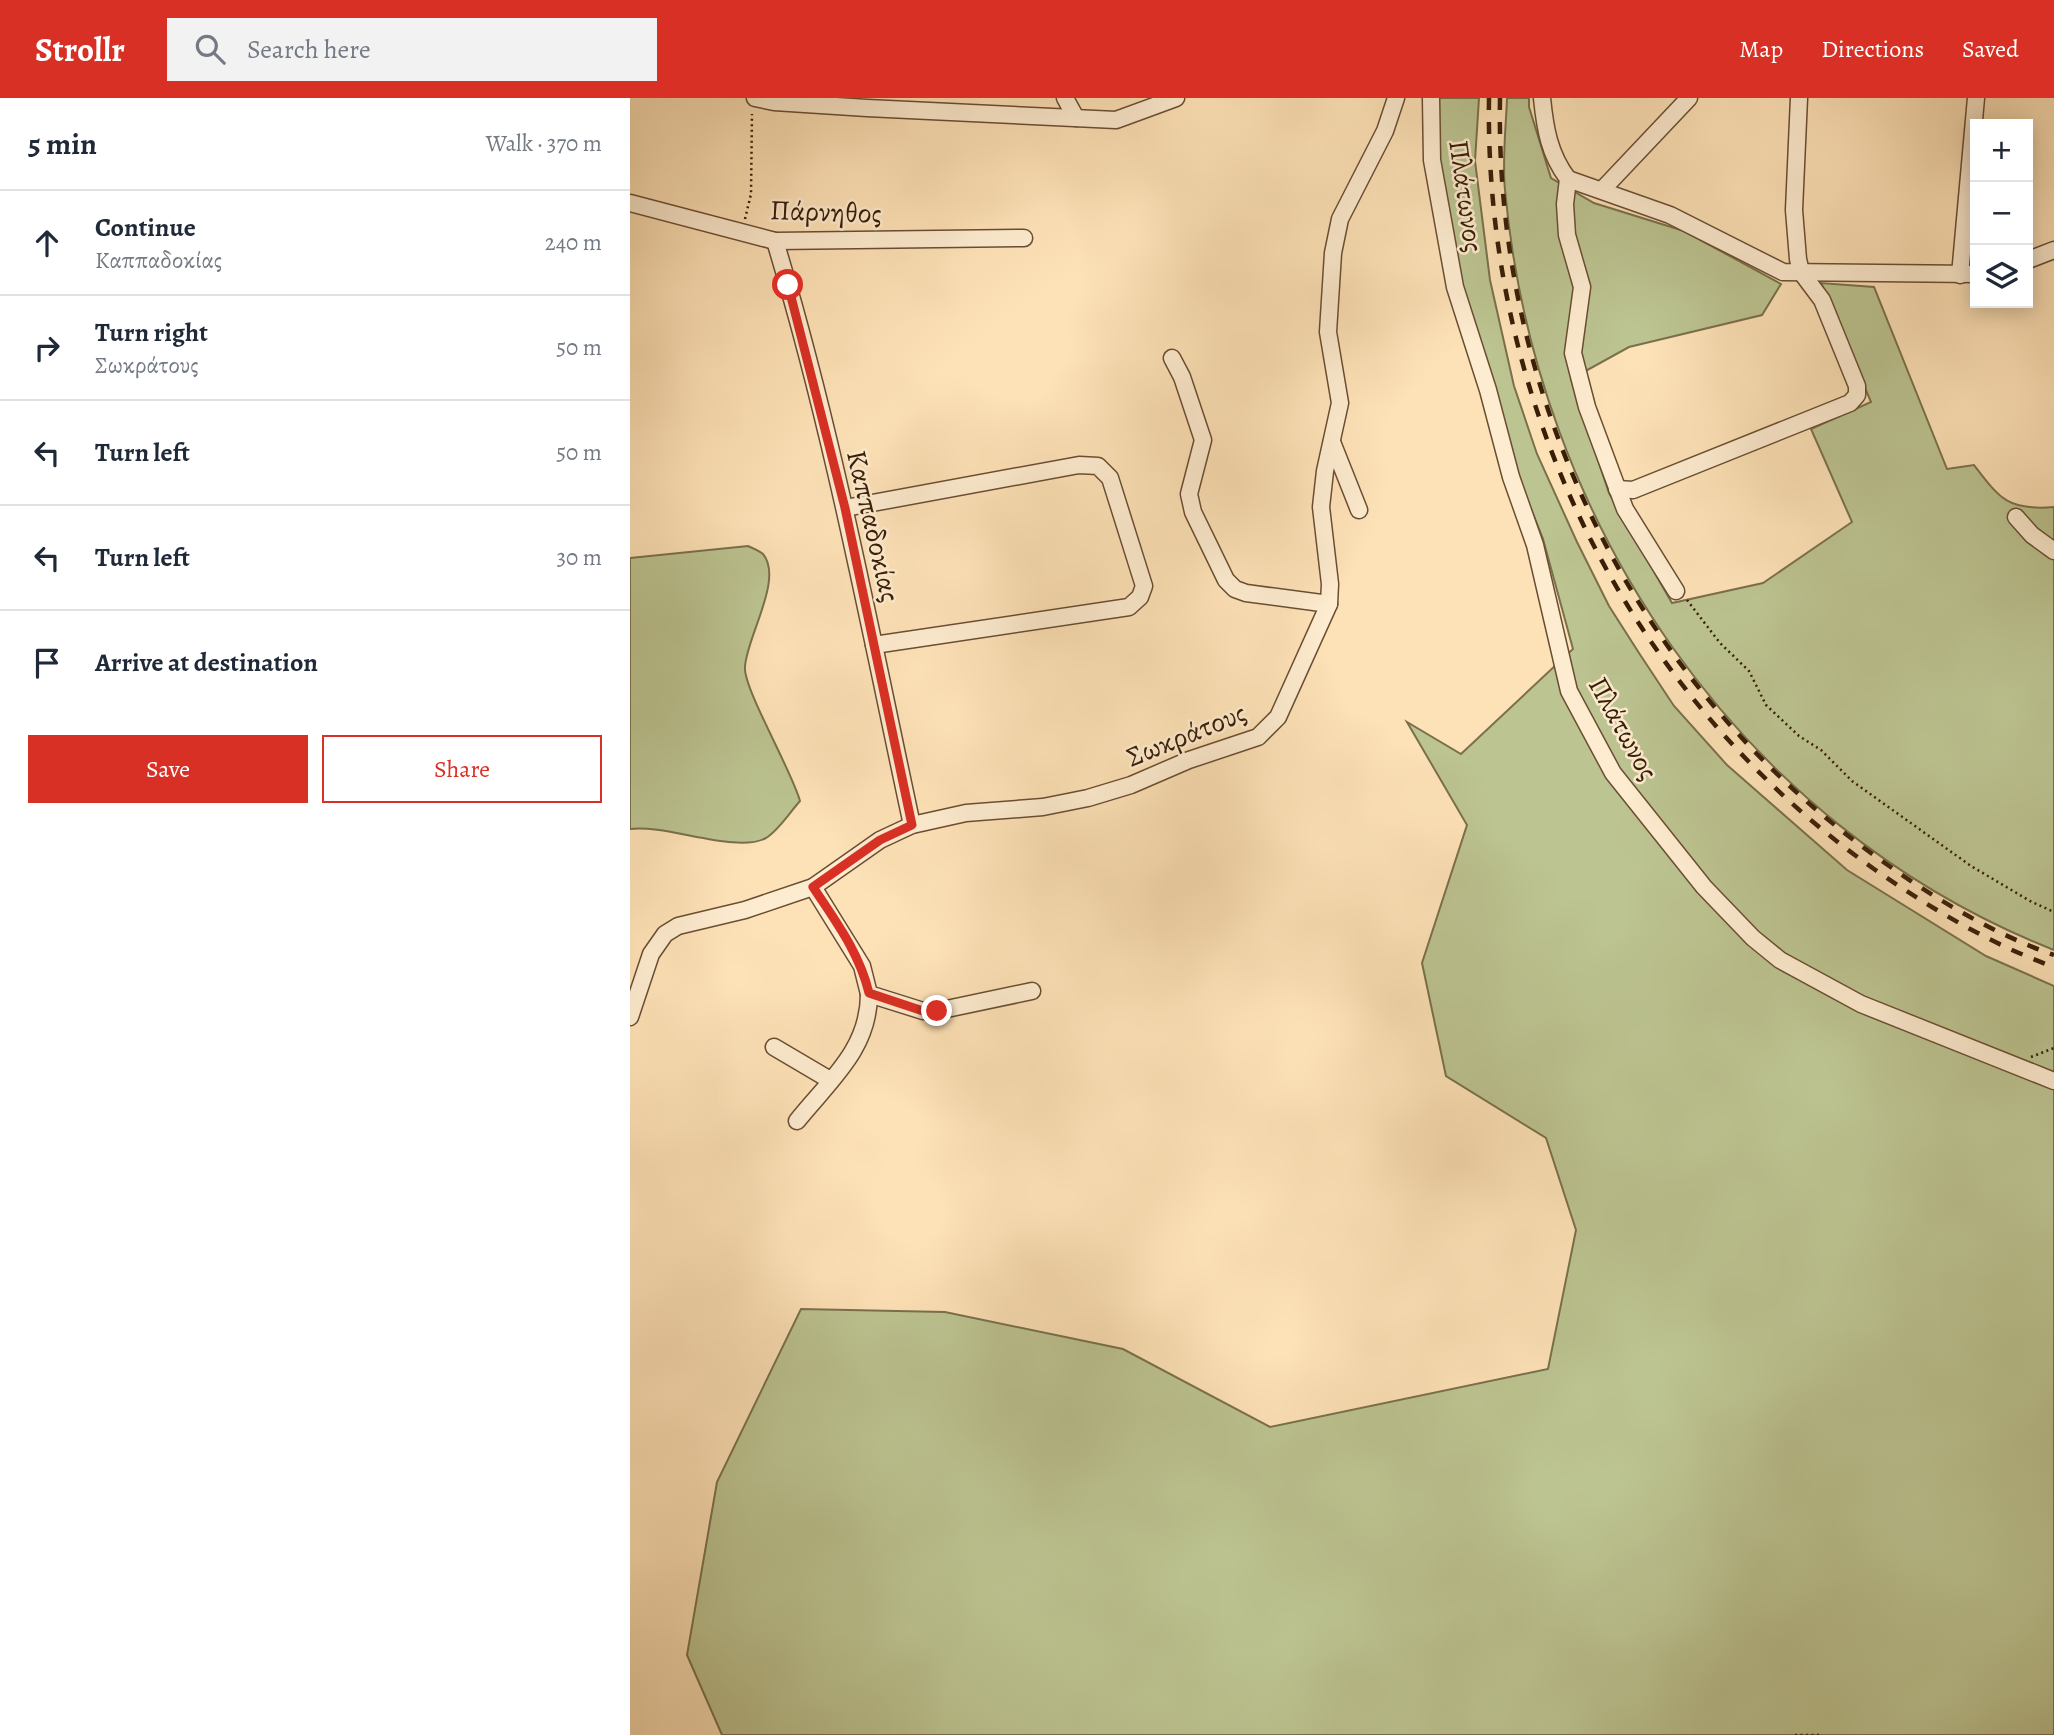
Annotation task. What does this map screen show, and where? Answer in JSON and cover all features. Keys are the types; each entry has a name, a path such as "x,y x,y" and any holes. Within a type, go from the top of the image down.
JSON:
{"street":[{"path":"1065,98 1076,118"},
{"path":"754,105 787,103 1116,120 1176,98"},
{"name":"Σωκράτους","path":"630,1017 652,954 672,929 746,910 813,887 880,840 912,825 966,813 1043,807 1131,785 1189,760 1258,737 1278,717 1329,604 1330,583 1321,507 1340,403 1328,332 1335,235 1348,202 1385,131 1396,98"},
{"name":"Πλάτωνος","path":"1431,98 1432,160 1455,286 1488,390 1511,477 1535,545 1569,691 1613,773 1704,887 1752,939 1780,960 1861,1004 2054,1081"},
{"path":"1542,98 1545,133 1557,164 1568,179 1707,232 1783,272 1968,275 1976,98"},
{"path":"1602,190 1689,98"},
{"path":"1617,489 1633,490 1850,403 1857,395 1857,386 1822,300 1801,272 1794,210 1799,98"},
{"path":"1568,179 1564,204 1567,235 1582,287 1573,353 1587,407 1625,509 1676,591"},
{"name":"Πάρνηθος","path":"630,203 775,241 1024,239"},
{"name":"Καππαδοκίας","path":"775,241 794,304 845,508 912,825"},
{"path":"2033,258 2054,250"},
{"path":"1171,358 1182,377 1203,440 1189,494 1193,512 1226,580 1235,589 1246,593 1329,604"},
{"path":"1332,442 1359,509"},
{"path":"845,508 1079,465 1098,466 1110,478 1144,586 1140,597 1129,607 874,645"},
{"path":"2016,517 2032,535 2054,551"},
{"path":"797,1121 860,1044 869,1017 869,993 862,966 848,938 813,887"},
{"path":"869,993 923,1011 937,1011 1032,991"},
{"path":"774,1047 830,1080"}],"path":[{"path":"742,232 751,194 754,105"},
{"path":"1676,591 1698,611 1720,643 1749,671 1766,705 1799,736 1821,750 1852,781 1971,866 2054,912"},
{"path":"1795,1735 1822,1735"}],"green space":[{"path":"1438,98 1479,98 1475,161 1490,280 1514,386 1537,454 1609,606 1674,706 1727,765 1847,870 1986,956 2054,986 2054,1735 722,1735 687,1655 717,1482 801,1309 945,1312 1123,1349 1270,1427 1548,1369 1576,1230 1546,1138 1446,1076 1422,963 1467,825 1407,722 1461,754 1573,649 1543,539 1518,476 1463,289 1439,164"},
{"path":"1507,98 1529,98 1529,107 1551,178 1594,203 1684,231 1781,284 1762,315 1629,347 1571,379 1609,493 1672,603 1763,583 1852,522 1811,429 1871,402 1821,283 1874,287 1947,469 1974,465 2006,500 2026,507 2054,507 2054,950 1941,895 1840,826 1750,743 1673,648 1609,544 1559,431 1524,313 1505,190"},
{"path":"748,546 763,554 768,565 769,578 767,593 747,655 746,678 800,801 771,835 753,842 738,843 662,831 630,829 630,558"}],"railway":[{"path":"1489,98 1494,211 1512,322 1543,429 1587,532 1642,628 1709,717 1786,798 1874,869 1917,898 1984,936 2054,967"},
{"path":"1500,98 1505,209 1522,318 1553,424 1596,525 1650,620 1716,708 1792,788 1878,858 1919,887 1985,925 2054,955"}],"route":[{"path":"788,285 845,508 912,825 880,840 813,887 848,938 862,966 869,993 923,1011 937,1011"}]}
